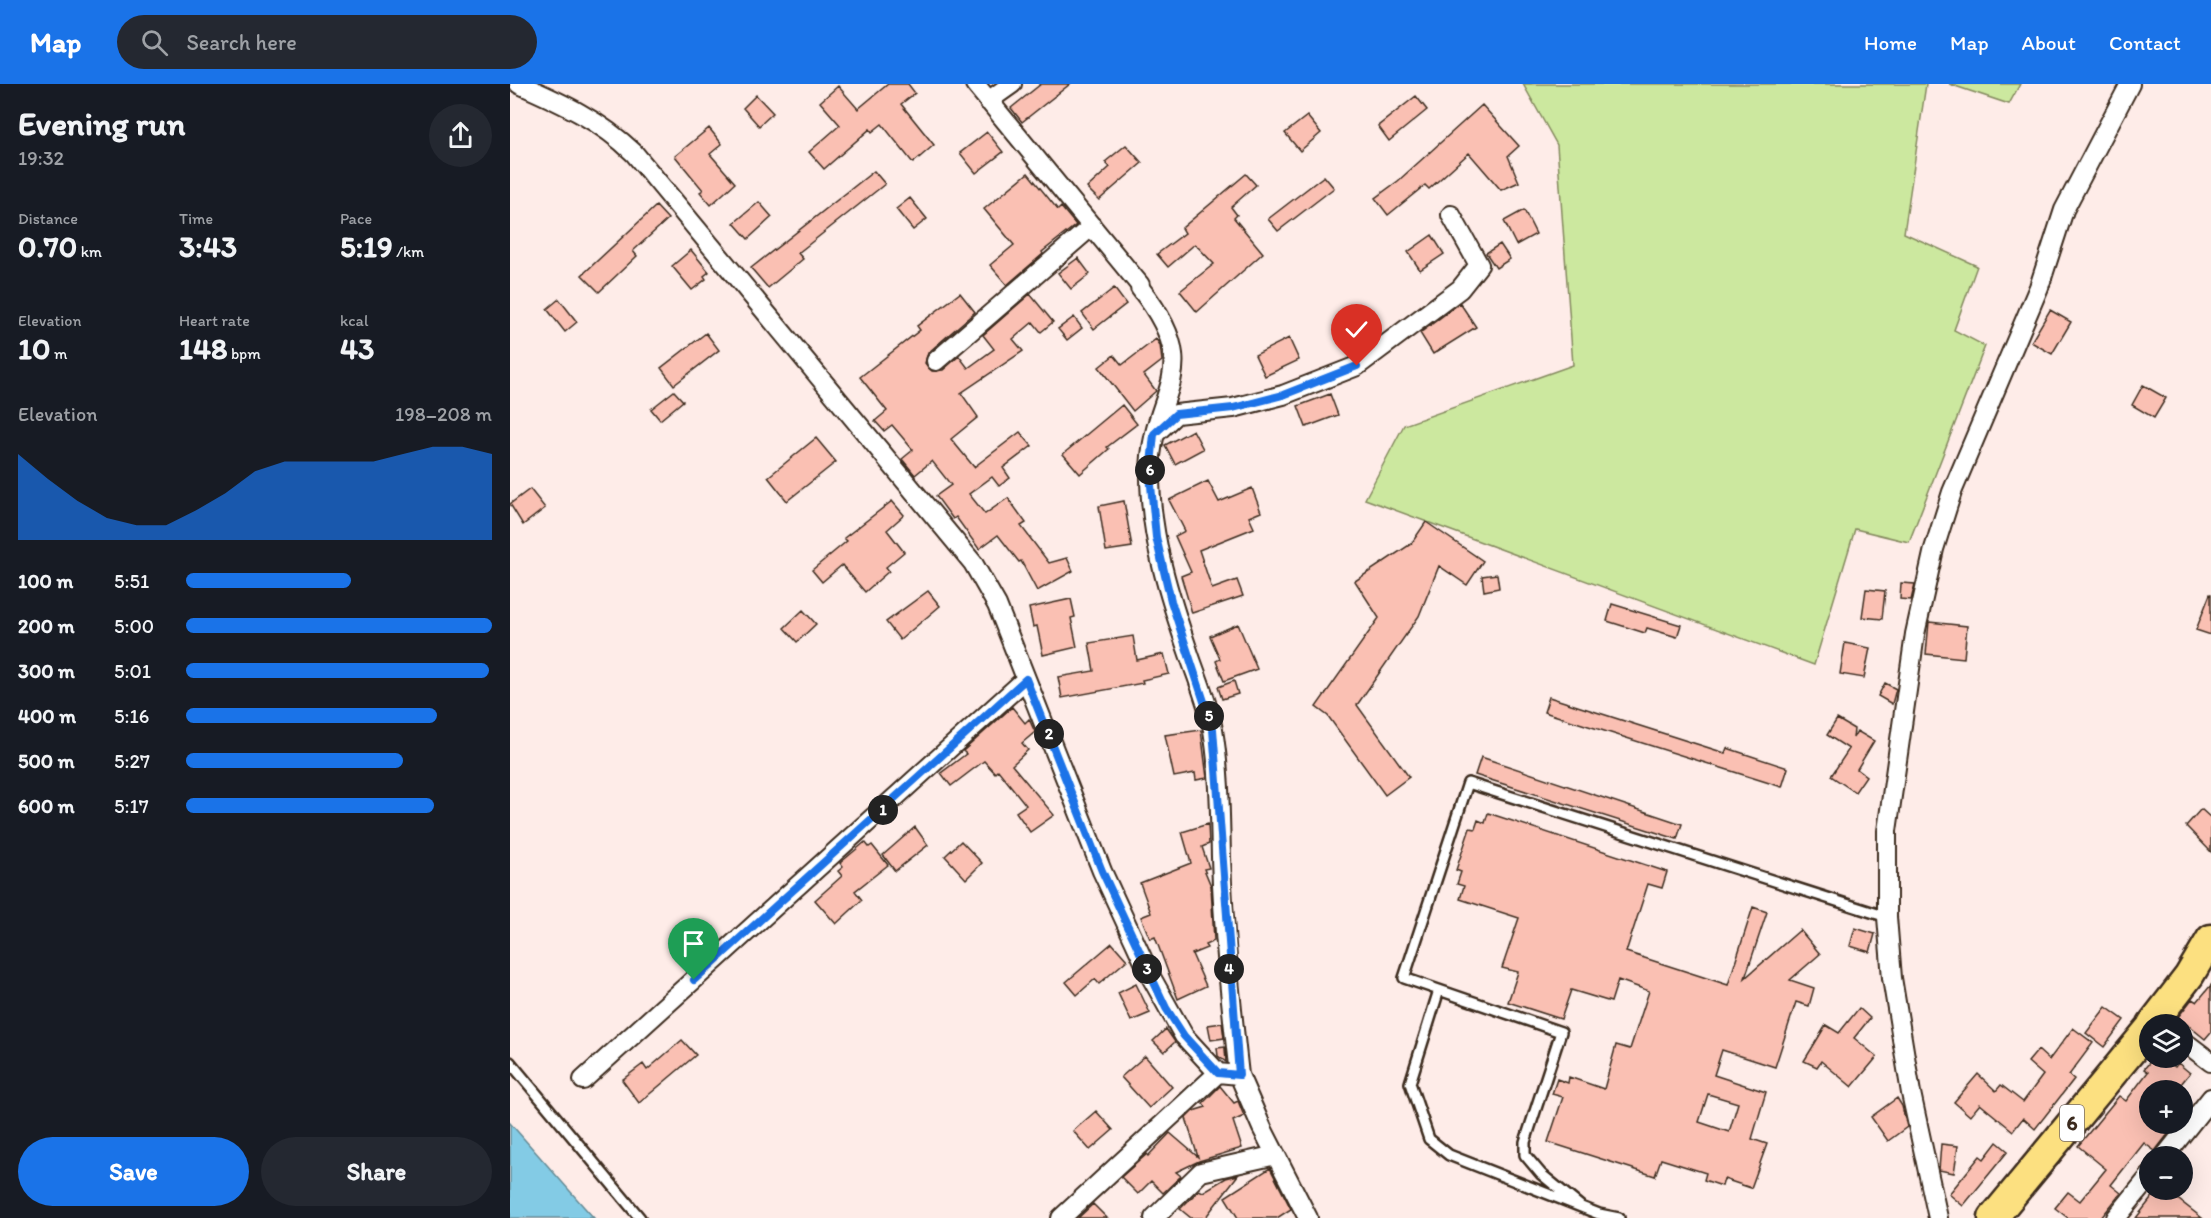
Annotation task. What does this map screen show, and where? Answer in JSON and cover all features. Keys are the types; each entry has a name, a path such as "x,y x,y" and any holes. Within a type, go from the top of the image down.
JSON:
{"main road":[{"name":"6","path":"2163,1014 2211,939"},
{"name":"6","path":"1993,1218 2139,1044"}],"street":[{"path":"519,84 590,117 613,133 634,153 973,563 998,605 1102,871 1166,1008 1184,1036 1218,1073 1239,1075"},
{"path":"975,84 1140,285 1160,313 1169,333 1176,363 1169,393 1154,434 1150,475 1156,537 1171,601 1213,729 1239,1075 1308,1218"},
{"path":"988,101 1012,84"},
{"path":"1938,1218 1911,1093 1892,978 1887,917 1887,831 1915,634 1934,549 1952,492 2039,287 2064,210 2130,84"},
{"path":"1154,434 1176,414 1233,408 1283,395 1357,366 1409,329 1460,289 1479,265 1451,215"},
{"path":"936,361 1092,226"},
{"path":"583,1080 1026,679"},
{"path":"2193,1048 2211,1062"},
{"path":"1061,1218 1218,1073"},
{"path":"2172,1146 2211,1098"},
{"path":"1154,1218 1201,1172 1276,1155"},
{"path":"2116,1218 2139,1190"}],"lane":[{"path":"1580,1206 1541,1174 1525,1155 1525,1142 1561,1032 1404,978 1468,783 1887,917"},
{"path":"1439,990 1410,1083 1429,1139 1438,1148 1458,1159 1580,1206 1619,1218"},
{"path":"510,1062 640,1218"}],"green space":[{"path":"1523,84 1926,84 1904,233 1977,266 1954,330 1985,346 1909,542 1855,529 1814,665 1365,499 1404,425 1573,365 1557,145"},
{"path":"1949,84 2020,84 2009,104"}],"water":[{"path":"510,1123 584,1207 594,1218 510,1218"}],"building":[{"path":"888,84 908,84 915,93 901,104 934,145 913,163 882,124 872,132 870,129 824,169 809,152 840,125 820,102 838,86 858,109"},
{"path":"1041,84 1070,84 1022,122 1011,108"},
{"path":"756,95 773,113 759,126 743,108"},
{"path":"1416,96 1427,110 1389,141 1378,126"},
{"path":"1482,105 1519,146 1508,156 1519,182 1501,190 1469,153 1429,189 1425,185 1388,215 1375,198 1398,181"},
{"path":"1307,116 1321,133 1300,151 1285,133"},
{"path":"709,128 722,144 710,154 735,183 711,205 700,192 703,190 675,156"},
{"path":"987,132 1003,152 976,173 960,153"},
{"path":"1126,145 1142,163 1099,200 1087,188 1110,167 1105,162"},
{"path":"874,171 885,184 798,253 803,259 768,288 751,268"},
{"path":"1028,173 1058,210 1061,207 1076,225 1042,252 1043,254 1007,285 990,265 1014,245 984,209"},
{"path":"1246,174 1256,185 1231,207 1237,215 1234,218 1263,253 1197,312 1180,291 1214,264 1195,244 1168,267 1157,254 1185,233 1182,228"},
{"path":"1324,176 1334,188 1278,231 1268,219"},
{"path":"910,198 927,219 913,230 896,209"},
{"path":"759,202 772,217 748,239 734,223"},
{"path":"656,206 668,219 633,251 637,256 599,292 582,275"},
{"path":"1524,210 1536,234 1516,245 1504,221"},
{"path":"1432,235 1444,254 1420,270 1408,252"},
{"path":"1500,244 1510,259 1496,268 1486,253"},
{"path":"691,250 709,272 704,276 706,279 692,290 672,266"},
{"path":"1078,258 1090,274 1071,289 1058,273"},
{"path":"1114,288 1126,304 1094,329 1082,313"},
{"path":"960,293 975,312 928,353 925,363 932,371 943,370 959,356 968,368 994,349 983,335 1030,294 1053,322 1041,332 1033,322 1013,339 1023,351 961,393 978,417 951,439 974,467 1020,432 1032,446 1003,468 1010,478 999,486 992,477 969,494 985,514 1008,498 1026,523 1021,526 1049,563 1067,558 1073,571 1037,591 1021,561 1019,562 998,535 979,549 956,517 953,519 936,496 951,485 932,461 915,475 902,459 913,450 892,425 884,431 875,421 887,411 860,377 920,330 917,326"},
{"path":"559,299 577,322 565,332 547,309"},
{"path":"1460,303 1476,327 1433,354 1420,333"},
{"path":"2050,310 2071,322 2052,354 2031,342"},
{"path":"1074,317 1082,328 1067,340 1058,329"},
{"path":"706,333 719,350 674,385 661,368"},
{"path":"1289,338 1299,360 1265,376 1255,355"},
{"path":"1156,339 1160,345 1162,361 1144,375 1156,391 1133,411 1099,367 1114,355 1122,365"},
{"path":"2143,385 2166,398 2154,418 2132,405"},
{"path":"674,391 683,401 660,420 651,409"},
{"path":"1330,394 1338,415 1306,427 1298,406"},
{"path":"1122,405 1137,424 1107,447 1109,449 1080,474 1063,454"},
{"path":"1193,430 1203,449 1175,464 1165,445"},
{"path":"816,438 836,462 787,501 768,477"},
{"path":"1208,481 1219,502 1252,488 1261,512 1249,517 1254,528 1199,550 1212,589 1237,580 1243,596 1192,613 1181,576 1191,572 1175,536 1185,531 1169,500"},
{"path":"530,489 545,508 523,525 510,504"},
{"path":"892,501 904,515 887,530 904,552 886,567 889,571 865,592 842,565 822,582 812,570 847,541 844,538"},
{"path":"1124,501 1132,547 1106,551 1099,506"},
{"path":"1426,522 1483,561 1467,585 1439,566 1419,616 1357,705 1409,777 1385,795 1328,716 1316,707 1379,618 1355,581 1411,544"},
{"path":"1497,574 1499,588 1484,591 1482,576"},
{"path":"1901,583 1915,584 1911,600 1900,599"},
{"path":"1866,589 1885,591 1882,619 1862,617"},
{"path":"928,591 940,606 900,640 886,622"},
{"path":"2211,594 2211,635 2196,630"},
{"path":"1071,599 1075,617 1071,618 1077,647 1043,655 1037,626 1033,627 1029,608"},
{"path":"1612,604 1681,625 1677,637 1647,628 1645,633 1607,621"},
{"path":"803,610 816,624 797,642 784,628"},
{"path":"1929,622 1967,626 1964,658 1926,654"},
{"path":"1238,624 1257,669 1224,681 1216,661 1220,659 1210,636"},
{"path":"1133,636 1137,660 1164,654 1169,674 1142,680 1143,683 1062,698 1058,677 1094,671 1089,643"},
{"path":"1845,643 1870,648 1864,678 1840,674"},
{"path":"1234,681 1238,694 1222,699 1218,687"},
{"path":"1885,683 1896,689 1892,704 1878,696"},
{"path":"1549,697 1725,753 1727,748 1788,768 1782,787 1544,712"},
{"path":"1012,707 1025,723 1029,719 1035,732 1022,743 1028,750 1012,765 1054,815 1030,832 1016,812 1026,805 998,770 995,773 984,761 951,786 941,773 966,754 963,751"},
{"path":"1837,719 1854,729 1853,738 1857,731 1874,741 1857,769 1866,776 1855,792 1831,776 1849,749 1827,735"},
{"path":"1201,730 1207,778 1196,780 1195,773 1174,777 1165,735"},
{"path":"1481,757 1682,824 1677,839 1475,775"},
{"path":"2201,809 2211,818 2211,852 2186,826"},
{"path":"1488,813 1667,872 1662,888 1648,884 1626,952 1728,985 1753,907 1767,912 1745,978 1800,930 1820,954 1790,980 1814,988 1809,1006 1796,1002 1775,1067 1722,1050 1714,1075 1766,1092 1752,1139 1767,1144 1751,1188 1724,1179 1722,1186 1704,1180 1706,1173 1661,1159 1655,1176 1548,1142 1563,1097 1552,1094 1557,1079 1568,1083 1569,1077 1604,1089 1616,1045 1630,1049 1649,991 1618,980 1611,1002 1571,990 1561,1019 1508,1002 1518,972 1502,968 1519,918 1460,899 1464,886 1457,884 1461,872 1456,870 1470,828 1475,829 1478,820 1485,823","holes":["1708,1094 1738,1103 1729,1132 1699,1122"]},
{"path":"1208,824 1209,844 1202,847 1209,868 1204,869 1211,886 1214,941 1205,945 1207,948 1192,954 1206,986 1178,999 1155,937 1150,939 1141,917 1151,913 1140,883 1191,863 1182,832"},
{"path":"915,827 928,845 895,871 883,855"},
{"path":"961,841 982,863 966,879 945,856"},
{"path":"865,842 869,847 872,845 888,865 855,891 862,900 836,924 815,900 842,876 838,871 843,867 840,863"},
{"path":"1855,928 1875,934 1870,952 1850,946"},
{"path":"1112,943 1127,960 1099,984 1095,979 1077,995 1066,982"},
{"path":"1136,984 1150,1013 1131,1021 1118,993"},
{"path":"2211,985 2211,1032 2205,1039 2193,1029 2193,1014 2180,1014 2192,999 2197,1002"},
{"path":"2106,1007 2124,1020 2104,1047 2086,1033"},
{"path":"1859,1008 1870,1018 1854,1038 1877,1057 1852,1087 1821,1061 1817,1067 1804,1061 1826,1025 1839,1033"},
{"path":"1222,1023 1224,1038 1211,1040 1208,1025"},
{"path":"2073,1028 2093,1043 2069,1075 2074,1079 2035,1129 2023,1118 2013,1131 1980,1104 1970,1116 1954,1102 1978,1074 1996,1091 2001,1085 2023,1102 2043,1075 2028,1062 2038,1050 2049,1060"},
{"path":"1166,1029 1175,1042 1164,1052 1153,1041"},
{"path":"682,1040 696,1055 639,1103 622,1080 643,1064 647,1070"},
{"path":"1225,1047 1226,1062 1218,1056 1217,1048"},
{"path":"1145,1056 1172,1087 1149,1108 1121,1077"},
{"path":"2184,1068 2190,1073 2184,1080 2142,1080 2148,1072 2144,1069"},
{"path":"2139,1084 2139,1134 2168,1134 2159,1146 2148,1146 2144,1143 2139,1146 2139,1149 2111,1185 2121,1193 2101,1218 2068,1218 2055,1208 2068,1192 2080,1201 2106,1169 2078,1146 2119,1096 2126,1101"},
{"path":"1220,1086 1234,1103 1238,1101 1244,1116 1233,1121 1242,1148 1199,1161 1176,1172 1181,1176 1163,1193 1151,1181 1138,1194 1121,1177 1147,1154 1148,1156 1170,1133 1198,1157 1186,1118 1193,1111 1206,1107 1203,1103"},
{"path":"1897,1098 1902,1106 1907,1127 1888,1141 1871,1117"},
{"path":"1096,1111 1113,1130 1090,1150 1073,1131"},
{"path":"1997,1142 2008,1151 1963,1206 1949,1194 1980,1156 1984,1159"},
{"path":"1941,1144 1958,1146 1954,1173 1939,1170"},
{"path":"1270,1168 1291,1209 1277,1218 1238,1218 1225,1197"},
{"path":"1238,1175 1205,1218 1191,1218 1180,1209 1199,1190 1203,1192 1226,1178"},
{"path":"2150,1200 2179,1200 2202,1218 2136,1218"},
{"path":"1093,1204 1107,1218 1078,1218"}],"route":[{"path":"694,980 1026,679 1102,871 1166,1008 1184,1036 1218,1073 1239,1075 1233,1020 1213,729 1171,601 1156,537 1150,475 1154,434 1176,414 1233,408 1283,395 1357,366"}]}
